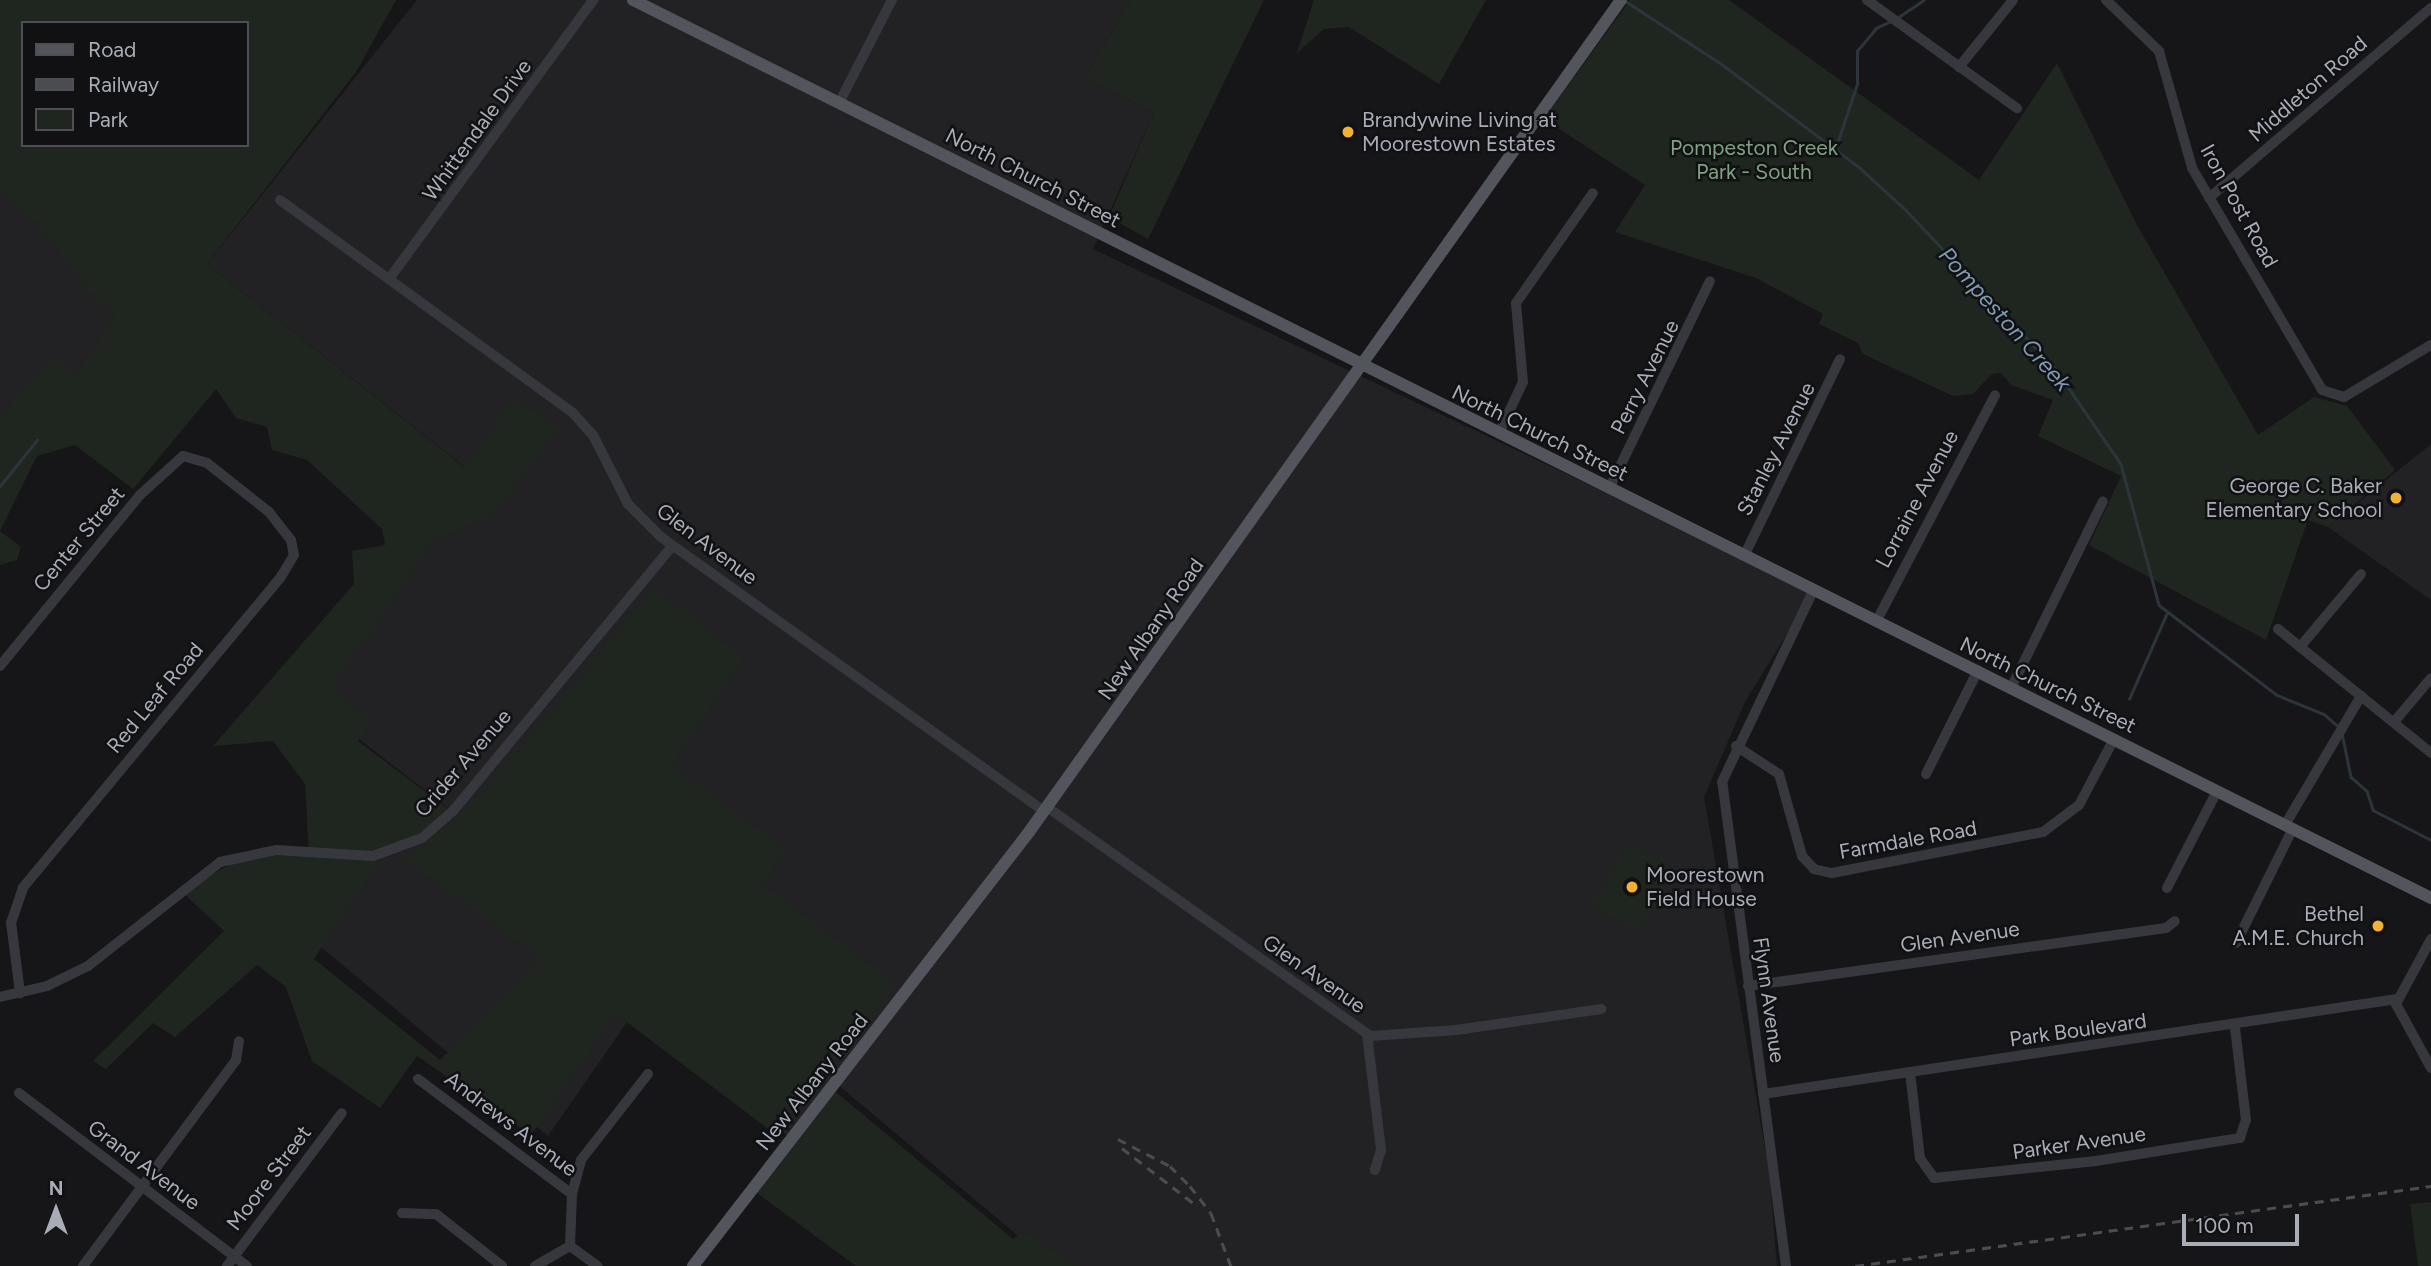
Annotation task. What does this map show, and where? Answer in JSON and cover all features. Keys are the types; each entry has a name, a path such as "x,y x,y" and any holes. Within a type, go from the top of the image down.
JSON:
{"main road":[{"name":"North Church Street","path":"633,0 2431,898"},
{"name":"New Albany Road","path":"693,1266 1046,809 1358,364 1621,0"}],"street":[{"name":"Whittendale Drive","path":"389,279 593,0"},
{"path":"839,103 892,0"},
{"path":"1867,0 2017,108"},
{"path":"1959,66 2013,0"},
{"name":"Iron Post Road","path":"2106,0 2159,51 2188,158 2209,198 2329,396 2351,393 2431,345"},
{"name":"Middleton Road","path":"2209,198 2431,8"},
{"path":"1499,433 1523,382 1516,303 1593,193"},
{"name":"Glen Avenue","path":"280,200 584,423 628,504 672,546 1367,1034 1392,1038 1601,1009"},
{"name":"Perry Avenue","path":"1609,489 1710,281"},
{"name":"Stanley Avenue","path":"1744,556 1840,359"},
{"name":"Lorraine Avenue","path":"1876,622 1994,395"},
{"name":"Center Street","path":"0,666 163,469 183,456 199,459"},
{"name":"Red Leaf Road","path":"20,993 11,922 23,888 294,555 291,540 269,512 199,459"},
{"path":"2011,688 2103,501"},
{"name":"Crider Avenue","path":"0,997 20,993 88,966 220,862 276,850 373,856 422,838 453,811 672,546"},
{"path":"2300,647 2361,574"},
{"name":"Flynn Avenue","path":"1786,1266 1723,797 1723,774 1813,591"},
{"path":"2278,629 2431,753"},
{"path":"1926,774 1978,670"},
{"path":"2393,722 2431,678"},
{"path":"2236,943 2289,827 2361,696"},
{"name":"Farmdale Road","path":"1736,746 1779,775 1802,856 1814,869 1832,873 2043,832 2079,805 2114,739"},
{"path":"2167,888 2217,790"},
{"name":"Glen Avenue","path":"1748,986 2166,928 2175,920"},
{"path":"2431,939 2397,999 2402,1021 2431,1068"},
{"name":"Park Boulevard","path":"1763,1094 2235,1028 2397,999"},
{"name":"Parker Avenue","path":"1910,1072 1920,1158 1928,1174 1938,1180 1962,1178 2235,1140 2244,1133 2246,1120 2235,1028"},
{"path":"1367,1034 1381,1150 1375,1170"},
{"path":"83,1266 236,1060 239,1041"},
{"path":"572,1194 581,1160 648,1074"},
{"name":"Andrews Avenue","path":"418,1079 572,1194 570,1246"},
{"name":"Grand Avenue","path":"19,1093 247,1266"},
{"name":"Moore Street","path":"227,1266 342,1113"},
{"path":"402,1213 436,1214 502,1266"},
{"path":"534,1266 570,1246 598,1266"}],"shaded area":[{"path":"417,0 1131,0 1085,77 1154,112 1093,249 1813,591 1745,702 1704,797 1769,1171 1777,1266 1054,1266 837,1084 794,1141 634,1012 548,1136 285,917 327,853 410,844 452,811 311,702 480,479 207,264"},
{"path":"0,187 134,303 0,473"},
{"name":"George C. Baker Elementary School","path":"2431,444 2431,600 2328,527"}],"green space":[{"path":"0,0 396,0 356,72 207,264 464,467 514,399 560,428 492,515 435,539 332,687 372,720 358,741 451,811 399,848 385,852 314,959 440,1060 503,999 538,957 404,859 461,813 554,711 653,586 744,659 671,765 786,850 761,883 897,985 775,1134 616,1014 531,1135 417,1056 380,1108 312,1061 286,987 257,965 175,1037 153,1023 106,1069 93,1061 224,931 180,890 253,853 309,855 305,784 273,741 213,746 354,584 352,551 385,545 382,529 307,460 272,450 267,427 236,418 216,389 133,489 75,445 37,456 0,531 0,417 54,356 77,375 115,315 86,288 41,226 0,190"},
{"path":"1131,0 1264,0 1148,239 1109,217 1154,112 1085,77"},
{"path":"1314,0 1486,0 1439,84 1349,27 1324,29 1297,53"},
{"name":"Pompeston Creek Park - South","path":"1630,0 1729,0 1979,180 2057,63 2137,225 2258,435 2314,397 2347,406 2395,470 2328,527 2308,520 2266,640 2089,545 2121,476 2038,436 2053,400 2011,385 2001,373 1992,374 1973,394 1953,396 1863,354 1858,343 1819,324 1823,314 1756,278 1615,232 1645,185 1544,119"},
{"path":"0,531 21,547 17,560 0,565"},
{"name":"Moorestown Field House","path":"1629,843 1675,871 1638,933 1592,905"},
{"path":"831,1088 1013,1239 1023,1231 1075,1266 856,1266 753,1190"},
{"path":"2431,1202 2431,1266 2418,1266 2410,1204"}],"waterway":[{"name":"Pompeston Creek","path":"1624,0 1723,65 1860,168 1906,210 2055,368 2121,464 2159,605 2277,695 2324,714 2339,727"},
{"path":"1897,18 1924,0"},
{"path":"1835,150 1857,84 1857,51 1876,28 1891,21"},
{"path":"0,486 37,440"},
{"path":"2129,699 2167,613"},
{"name":"Pompeston Creek","path":"2342,733 2351,777 2367,791 2373,810 2431,840"}],"railway":[{"path":"1118,1139 1170,1166 1190,1186 1211,1213 1231,1266"},
{"path":"1122,1148 1196,1205"},
{"path":"1855,1266 2431,1186"}],"place":[{"name":"Brandywine Living at Moorestown Estates","path":"1348,132"},
{"name":"George C. Baker Elementary School","path":"2396,498"},
{"name":"Moorestown Field House","path":"1632,887"},
{"name":"Bethel A.M.E. Church","path":"2378,926"}]}
